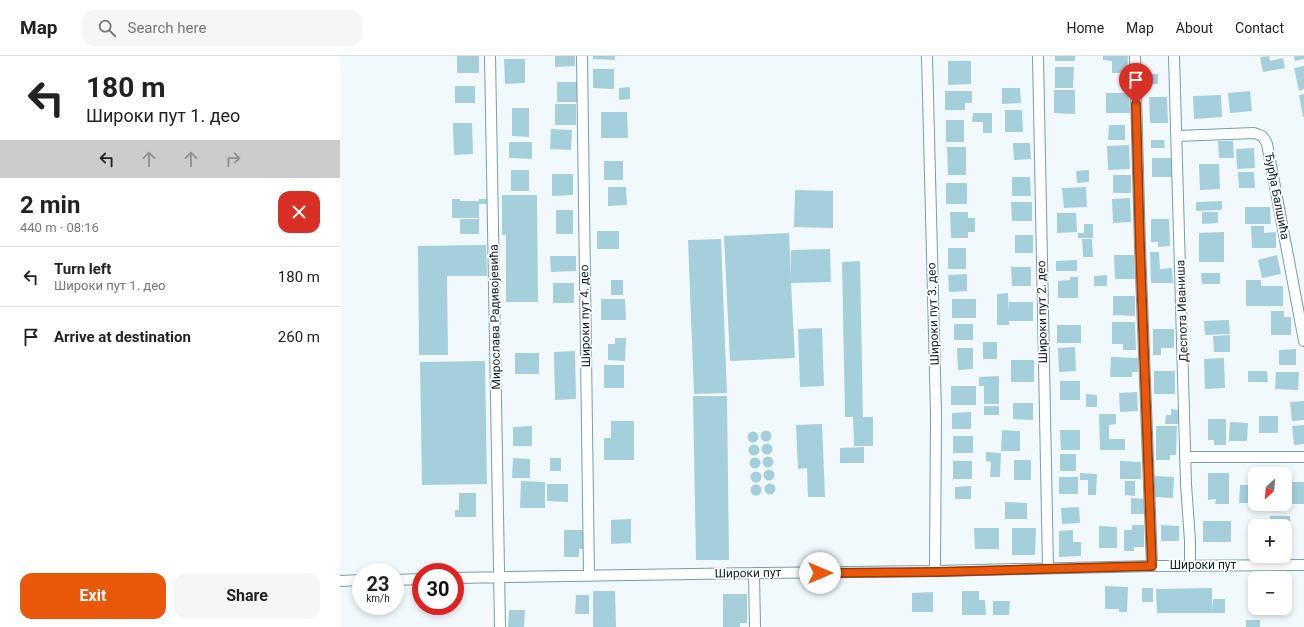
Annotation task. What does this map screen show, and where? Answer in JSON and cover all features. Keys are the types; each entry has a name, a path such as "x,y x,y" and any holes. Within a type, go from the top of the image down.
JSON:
{"street":[{"name":"Мирослава Радивојевића","path":"490,56 500,627"},
{"name":"Широки пут 4. део","path":"582,56 589,576"},
{"name":"Широки пут 3. део","path":"927,56 936,413 935,572"},
{"name":"Широки пут 2. део","path":"1038,56 1048,568"},
{"path":"1135,56 1140,247 1152,566"},
{"name":"Деспота Иваниша","path":"1174,56 1190,566"},
{"name":"Ђурђа Балшића","path":"1177,136 1254,133 1260,134 1265,139 1304,342"},
{"path":"1186,457 1304,457"},
{"name":"Широки пут","path":"464,578 754,573 935,572 1152,566 1304,565"},
{"path":"754,573 754,627"},
{"path":"340,581 352,580"}],"building":[{"path":"457,56 479,56 479,73 457,73"},
{"path":"555,56 575,56 575,66 555,67"},
{"path":"593,56 615,56 615,60 593,59"},
{"path":"1055,56 1075,56 1075,61 1055,61"},
{"path":"1103,56 1128,56 1127,73 1112,73 1112,61 1103,60"},
{"path":"1269,56 1270,61 1283,58 1285,68 1263,72 1260,57"},
{"path":"1294,56 1304,56 1304,59 1295,61"},
{"path":"504,59 525,59 525,83 505,84"},
{"path":"948,61 971,61 971,84 948,85"},
{"path":"1304,66 1304,89 1299,91 1294,68"},
{"path":"1055,67 1074,67 1073,88 1055,88"},
{"path":"593,69 614,69 614,89 593,88"},
{"path":"1146,74 1158,74 1158,84 1146,84"},
{"path":"557,82 577,82 577,102 557,102"},
{"path":"455,86 475,86 475,103 455,103"},
{"path":"630,87 630,99 619,100 619,88"},
{"path":"1002,88 1020,88 1021,103 1002,104"},
{"path":"1054,90 1075,90 1075,114 1054,113"},
{"path":"945,91 972,91 972,103 965,103 965,110 945,110"},
{"path":"1250,91 1252,111 1230,113 1228,93"},
{"path":"1106,93 1129,93 1130,113 1106,113"},
{"path":"1304,94 1304,117 1303,117 1299,95"},
{"path":"1221,95 1222,117 1194,119 1193,96"},
{"path":"1149,97 1167,97 1168,123 1150,123"},
{"path":"555,104 576,104 576,125 555,125"},
{"path":"512,108 529,108 529,137 512,136"},
{"path":"1005,110 1022,110 1023,132 1005,132"},
{"path":"601,112 627,112 628,138 601,138"},
{"path":"973,113 992,113 992,133 983,133 983,122 972,122"},
{"path":"946,120 964,120 964,142 946,142"},
{"path":"453,123 472,123 473,154 454,155"},
{"path":"1109,125 1125,125 1125,140 1108,140"},
{"path":"551,129 572,130 571,150 550,149"},
{"path":"1151,140 1164,140 1165,148 1151,148"},
{"path":"1218,141 1233,141 1234,158 1219,158"},
{"path":"509,142 532,142 532,159 509,158"},
{"path":"1013,143 1030,143 1031,159 1014,160"},
{"path":"1129,145 1130,169 1108,170 1107,146"},
{"path":"947,147 966,147 966,175 948,175"},
{"path":"1254,148 1255,168 1237,169 1236,149"},
{"path":"1152,158 1172,158 1172,177 1152,177"},
{"path":"604,161 623,161 623,180 604,180"},
{"path":"1199,164 1219,164 1220,189 1200,190"},
{"path":"511,170 529,170 529,191 511,191"},
{"path":"1089,170 1089,182 1077,183 1076,171"},
{"path":"1238,172 1254,172 1255,188 1239,188"},
{"path":"552,174 573,174 573,195 552,196"},
{"path":"1113,175 1131,175 1131,193 1113,193"},
{"path":"1012,177 1030,177 1031,196 1012,196"},
{"path":"946,183 967,183 967,204 946,204"},
{"path":"608,187 626,187 627,205 608,206"},
{"path":"1086,187 1087,207 1064,208 1062,188"},
{"path":"795,190 833,191 833,228 794,227"},
{"path":"502,195 537,195 538,302 506,302 506,235 502,235"},
{"path":"1130,198 1131,222 1113,223 1112,199"},
{"path":"452,199 460,199 460,201 479,201 479,199 488,199 488,204 479,204 479,218 452,218"},
{"path":"1222,201 1222,210 1196,211 1196,202"},
{"path":"1011,202 1032,202 1032,221 1012,221"},
{"path":"1245,207 1270,207 1271,224 1245,224"},
{"path":"556,210 573,210 573,234 556,234"},
{"path":"950,212 968,212 968,218 975,218 975,232 968,232 968,238 951,238"},
{"path":"1202,212 1218,212 1218,223 1202,224"},
{"path":"1057,213 1076,213 1077,232 1057,233"},
{"path":"460,219 479,219 479,234 460,234"},
{"path":"1151,219 1169,219 1170,246 1158,247 1158,242 1151,242"},
{"path":"1084,224 1093,224 1093,238 1078,238 1078,233 1084,233"},
{"path":"1251,226 1264,226 1264,233 1276,232 1276,248 1252,248"},
{"path":"597,231 619,231 619,249 597,249"},
{"path":"1224,232 1224,262 1199,262 1199,233"},
{"path":"789,233 791,276 791,250 830,249 831,282 791,283 795,358 730,361 724,236"},
{"path":"1015,235 1033,235 1033,253 1015,253"},
{"path":"721,239 727,393 694,394 688,240"},
{"path":"1082,239 1092,239 1093,257 1083,257"},
{"path":"486,245 487,276 447,276 448,355 419,355 418,246"},
{"path":"948,248 966,248 966,269 948,269"},
{"path":"1150,252 1159,252 1160,269 1172,268 1173,283 1151,283"},
{"path":"1114,255 1134,255 1135,279 1115,279"},
{"path":"1277,255 1281,274 1262,278 1258,260"},
{"path":"550,256 576,256 576,271 551,272"},
{"path":"1077,260 1077,271 1056,271 1056,261"},
{"path":"860,261 863,417 873,417 873,446 854,446 853,417 845,417 842,262"},
{"path":"1011,267 1031,267 1031,286 1012,286"},
{"path":"1201,273 1220,273 1220,284 1202,284"},
{"path":"967,274 967,291 949,292 948,275"},
{"path":"1107,275 1107,286 1094,286 1094,276"},
{"path":"1070,277 1078,277 1078,298 1058,298 1058,281 1070,280"},
{"path":"611,280 623,280 623,295 611,295"},
{"path":"1246,280 1261,280 1261,286 1283,286 1283,306 1246,306"},
{"path":"553,283 574,283 574,303 553,303"},
{"path":"1008,293 1009,313 1009,302 1033,302 1033,321 1009,321 1009,325 997,325 997,294"},
{"path":"1113,296 1135,296 1135,316 1113,315"},
{"path":"601,299 625,299 626,320 601,320"},
{"path":"952,299 976,299 976,318 952,318"},
{"path":"1271,311 1284,311 1284,317 1291,317 1291,335 1271,335"},
{"path":"1229,320 1230,334 1205,335 1204,321"},
{"path":"1112,322 1135,322 1136,350 1123,350 1123,344 1112,344"},
{"path":"954,324 973,324 973,340 954,340"},
{"path":"1057,325 1081,325 1081,343 1057,343"},
{"path":"822,328 824,386 800,387 798,329"},
{"path":"1153,329 1174,329 1174,348 1161,348 1161,355 1153,355"},
{"path":"1230,335 1230,352 1214,352 1213,336"},
{"path":"615,338 626,338 625,361 608,360 608,344 615,344"},
{"path":"983,342 997,342 997,359 983,359"},
{"path":"1075,347 1076,371 1059,372 1058,348"},
{"path":"957,348 973,348 973,369 958,370"},
{"path":"1296,349 1296,365 1279,365 1279,350"},
{"path":"575,351 576,399 555,400 554,352"},
{"path":"515,353 539,353 539,374 515,374"},
{"path":"1111,357 1138,358 1138,372 1132,372 1132,377 1110,377"},
{"path":"1224,358 1225,388 1205,389 1204,359"},
{"path":"1011,360 1034,360 1034,382 1011,382"},
{"path":"485,361 487,484 422,485 420,362"},
{"path":"604,365 624,365 624,388 604,388"},
{"path":"1154,371 1175,371 1175,394 1154,394"},
{"path":"1248,371 1267,371 1268,382 1248,382"},
{"path":"1276,372 1299,372 1298,390 1275,389"},
{"path":"999,376 999,404 984,404 984,386 979,386 979,377"},
{"path":"1060,381 1080,381 1080,400 1060,400"},
{"path":"951,386 976,386 976,405 951,405"},
{"path":"1137,392 1138,411 1120,412 1119,393"},
{"path":"1086,394 1097,395 1097,407 1086,407"},
{"path":"693,396 727,396 729,560 696,560"},
{"path":"1304,401 1304,420 1292,421 1290,402"},
{"path":"1013,403 1033,403 1033,420 1013,419"},
{"path":"984,406 999,406 999,415 984,415"},
{"path":"1171,409 1179,410 1179,424 1165,424 1166,415 1171,415"},
{"path":"971,412 971,429 952,429 952,413"},
{"path":"1099,414 1116,414 1116,424 1109,425 1109,439 1125,439 1125,450 1100,450"},
{"path":"1259,416 1278,416 1278,433 1259,433"},
{"path":"1208,419 1226,419 1226,445 1214,445 1214,440 1208,440"},
{"path":"611,421 634,421 634,460 604,460 604,438 611,438"},
{"path":"1230,422 1248,423 1247,441 1229,441"},
{"path":"822,424 825,497 808,497 807,468 798,469 796,425"},
{"path":"1304,425 1304,444 1294,445 1292,426"},
{"path":"532,426 532,446 513,446 513,427"},
{"path":"1156,426 1177,426 1176,455 1170,455 1170,460 1156,460"},
{"path":"766,430 770,432 772,436 770,440 766,442 762,440 760,436 762,432"},
{"path":"1002,430 1020,431 1020,451 1001,451"},
{"path":"1060,430 1080,430 1080,450 1061,450"},
{"path":"753,431 757,433 759,437 757,441 753,443 749,441 747,437 749,433"},
{"path":"953,436 973,436 973,453 953,453"},
{"path":"767,443 771,445 773,449 771,453 767,455 763,453 761,449 763,445"},
{"path":"754,444 758,446 760,450 758,454 754,456 750,454 748,450 750,446"},
{"path":"864,447 864,463 840,463 840,448"},
{"path":"986,452 1001,453 1000,477 990,477 991,462 986,461"},
{"path":"1060,454 1076,454 1076,471 1060,471"},
{"path":"768,456 772,458 774,462 772,466 768,468 764,466 762,462 764,458"},
{"path":"755,457 759,459 761,463 759,467 755,469 751,467 749,463 751,459"},
{"path":"513,458 530,459 530,478 512,478"},
{"path":"550,458 561,458 561,471 550,471"},
{"path":"1014,460 1031,460 1031,480 1014,480"},
{"path":"953,461 972,461 972,479 953,479"},
{"path":"1120,461 1141,462 1141,479 1120,479"},
{"path":"769,469 773,471 775,475 773,479 769,481 765,479 763,475 765,471"},
{"path":"756,471 760,473 762,477 760,481 756,483 752,481 750,477 752,473"},
{"path":"1080,473 1097,474 1096,495 1088,495 1088,480 1080,480"},
{"path":"1208,473 1229,473 1229,504 1215,504 1216,499 1208,500"},
{"path":"1155,476 1174,477 1173,498 1155,497"},
{"path":"1059,477 1078,477 1078,494 1059,494"},
{"path":"521,481 545,482 545,508 520,508"},
{"path":"1125,481 1135,481 1135,496 1125,495"},
{"path":"1292,482 1304,482 1304,504 1292,504"},
{"path":"770,483 774,485 776,489 774,493 770,495 766,493 764,489 766,485"},
{"path":"547,484 568,484 568,502 547,501"},
{"path":"756,484 760,486 762,490 760,494 756,496 752,494 750,490 752,486"},
{"path":"1240,485 1248,485 1248,503 1239,503"},
{"path":"971,486 971,499 955,499 955,487"},
{"path":"459,493 476,493 476,517 455,517 455,510 459,510"},
{"path":"1131,498 1145,499 1145,514 1131,514"},
{"path":"1005,502 1027,503 1027,519 1005,519"},
{"path":"1079,507 1080,523 1062,524 1061,508"},
{"path":"1270,516 1290,516 1290,519 1270,519"},
{"path":"631,519 631,543 611,544 611,520"},
{"path":"1203,521 1231,521 1231,542 1203,542"},
{"path":"1132,525 1144,525 1144,547 1134,547 1134,551 1124,551 1124,530 1132,530"},
{"path":"1161,525 1179,526 1179,541 1161,541"},
{"path":"1099,526 1117,527 1117,548 1099,548"},
{"path":"974,528 999,528 999,549 975,549"},
{"path":"1012,528 1036,528 1035,555 1012,555"},
{"path":"564,530 584,530 584,549 579,549 579,557 564,557"},
{"path":"1073,530 1073,542 1081,542 1081,556 1059,557 1059,531"},
{"path":"1105,586 1128,587 1127,612 1119,612 1119,609 1105,609"},
{"path":"1142,588 1153,588 1153,602 1142,602"},
{"path":"1212,588 1212,611 1213,599 1225,599 1225,613 1157,613 1156,589"},
{"path":"593,591 615,591 616,627 593,627"},
{"path":"962,591 979,591 979,600 985,600 986,615 962,615"},
{"path":"933,592 933,612 912,612 912,593"},
{"path":"723,594 747,594 747,623 740,623 740,627 723,627"},
{"path":"576,595 589,595 589,614 575,614"},
{"path":"993,601 1010,601 1009,615 993,615"},
{"path":"509,610 525,610 524,627 508,627"},
{"path":"1246,620 1260,620 1260,627 1246,627"}],"route":[{"path":"820,573 935,572 1152,566 1136,104"}]}
